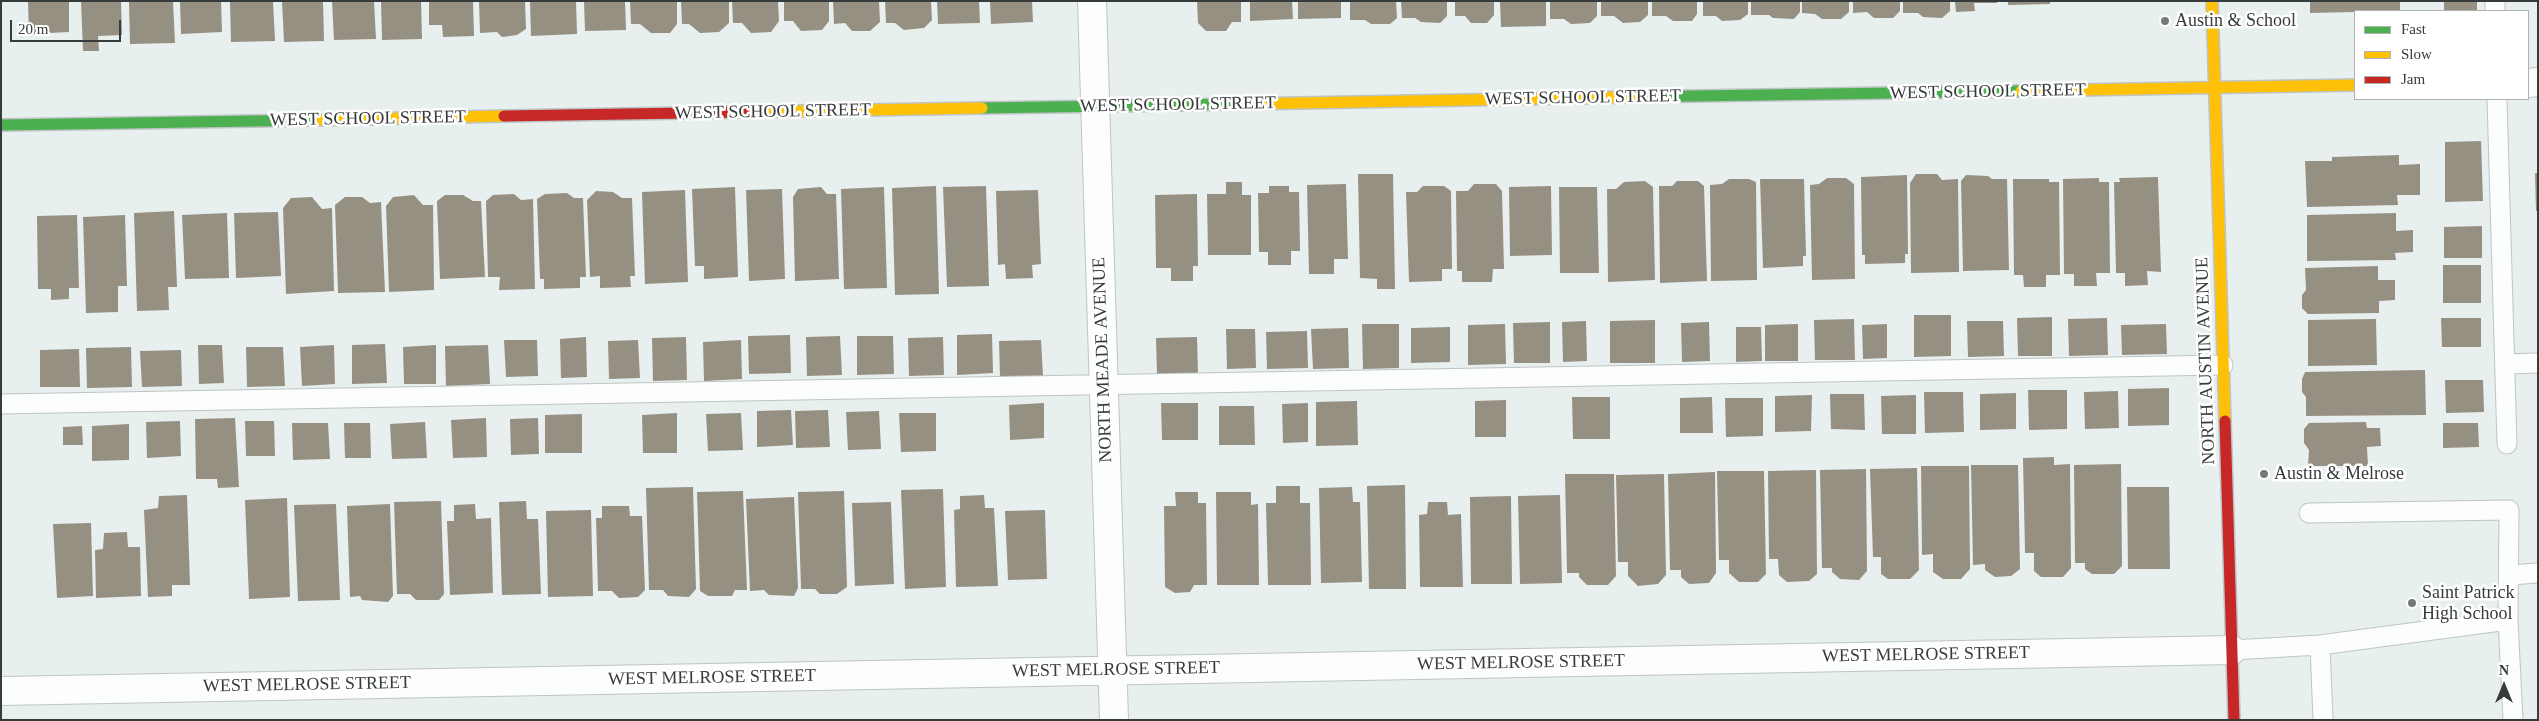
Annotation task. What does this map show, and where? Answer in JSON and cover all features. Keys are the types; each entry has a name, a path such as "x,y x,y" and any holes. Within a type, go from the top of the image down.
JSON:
{"street":[{"name":"NORTH MEADE AVENUE","path":"1092,1 1114,720"},
{"name":"NORTH AUSTIN AVENUE","path":"2212,1 2234,720"},
{"name":"WEST SCHOOL STREET","path":"1,125 2354,85"},
{"name":"WEST MELROSE STREET","path":"1,691 2232,650"}],"lane":[{"path":"2497,100 2507,444"},
{"path":"2505,364 2538,363"},
{"path":"1,404 2223,365"},
{"path":"2309,513 2509,510 2508,620 2513,720"},
{"path":"2509,575 2538,573"},
{"path":"2232,650 2320,645 2508,620"},
{"path":"2320,645 2323,720"}],"building":[{"path":"28,1 69,1 69,32 29,34"},
{"path":"81,1 121,1 122,35 98,36 99,51 83,51"},
{"path":"129,1 173,1 175,43 130,44"},
{"path":"180,1 221,1 222,32 181,34"},
{"path":"230,1 273,1 275,41 231,42"},
{"path":"282,1 323,1 324,41 284,42"},
{"path":"332,1 374,1 376,39 334,40"},
{"path":"381,1 421,1 422,39 382,40"},
{"path":"429,1 473,1 474,36 443,37 442,25 429,25"},
{"path":"479,1 525,1 526,29 517,35 502,37 497,32 480,33"},
{"path":"530,1 576,1 577,34 531,36"},
{"path":"584,1 625,1 626,30 585,31"},
{"path":"630,1 677,1 677,24 670,33 651,33 640,24 631,24"},
{"path":"681,1 729,1 729,23 719,32 700,33 689,24 682,24"},
{"path":"732,1 778,1 779,21 771,32 751,33 742,23 733,23"},
{"path":"784,1 829,1 829,21 822,30 801,31 793,21 784,21"},
{"path":"833,1 879,1 880,22 870,31 852,31 845,23 834,24"},
{"path":"885,1 931,1 932,20 924,28 904,30 895,23 886,23"},
{"path":"937,1 979,1 980,23 938,24"},
{"path":"990,1 1032,1 1033,22 991,24"},
{"path":"1197,1 1241,1 1241,22 1232,22 1226,31 1206,31 1198,23"},
{"path":"1250,1 1292,1 1293,19 1250,21"},
{"path":"1298,1 1341,1 1341,18 1298,19"},
{"path":"1350,1 1396,1 1397,18 1390,24 1371,24 1365,20 1350,20"},
{"path":"1401,1 1447,1 1447,16 1440,23 1421,22 1415,18 1402,18"},
{"path":"1455,1 1494,1 1494,15 1487,23 1471,23 1465,16 1455,16"},
{"path":"1500,1 1546,1 1546,26 1501,27"},
{"path":"1550,1 1597,1 1597,16 1590,23 1571,24 1564,19 1550,19"},
{"path":"1601,1 1648,1 1648,15 1640,22 1623,23 1614,16 1601,16"},
{"path":"1652,1 1697,1 1697,14 1692,21 1673,21 1666,16 1652,16"},
{"path":"1703,1 1748,1 1748,14 1740,20 1722,21 1716,16 1703,16"},
{"path":"1751,1 1800,1 1800,12 1794,19 1773,18 1769,15 1751,15"},
{"path":"1802,1 1849,1 1849,12 1841,19 1822,19 1815,14 1802,13"},
{"path":"1853,1 1900,1 1900,11 1893,18 1874,18 1867,12 1853,13"},
{"path":"1903,1 1950,1 1950,11 1942,18 1923,17 1918,13 1903,13"},
{"path":"1955,1 1997,1 1997,3 1974,3 1975,11 1956,12"},
{"path":"2008,1 2050,1 2050,4 2008,5"},
{"path":"2310,1 2400,1 2400,10 2354,10 2354,12 2310,13"},
{"path":"2444,1 2477,1 2477,10 2444,10"},
{"path":"2481,141 2483,201 2445,202 2445,142"},
{"path":"2399,155 2399,165 2420,164 2420,195 2397,195 2398,205 2307,207 2305,161 2332,161 2332,157"},
{"path":"2535,173 2538,173 2538,211 2536,211"},
{"path":"1358,174 1393,174 1395,289 1377,289 1377,279 1360,278"},
{"path":"1916,174 1937,174 1942,180 1958,179 1959,272 1911,273 1910,183"},
{"path":"1907,175 1908,254 1905,254 1905,263 1865,264 1865,255 1862,255 1861,177"},
{"path":"1966,175 2007,179 2009,270 1963,271 1961,181"},
{"path":"2158,177 2161,272 2147,271 2148,285 2125,286 2125,273 2116,273 2114,182 2120,182 2119,178"},
{"path":"1827,178 1846,178 1854,184 1855,279 1812,280 1810,185 1819,184"},
{"path":"2099,178 2099,182 2109,182 2110,273 2096,273 2097,286 2074,286 2074,274 2064,274 2063,179"},
{"path":"1729,179 1749,179 1756,182 1757,280 1711,281 1710,185 1722,184"},
{"path":"1760,179 1804,179 1806,256 1803,256 1803,266 1763,268"},
{"path":"2013,179 2049,179 2049,182 2059,182 2060,275 2046,275 2046,287 2024,287 2023,275 2014,275"},
{"path":"1645,181 1653,187 1655,280 1608,282 1607,189 1616,189 1624,182"},
{"path":"1677,181 1698,181 1704,186 1707,281 1660,283 1659,186 1672,186"},
{"path":"1226,182 1242,182 1242,195 1251,195 1251,255 1208,255 1207,194 1226,194"},
{"path":"1346,184 1348,259 1334,259 1334,274 1309,274 1307,185"},
{"path":"1474,184 1496,184 1502,191 1504,269 1493,269 1492,282 1462,282 1462,271 1457,271 1456,191 1468,191"},
{"path":"936,186 939,294 895,295 892,188"},
{"path":"986,186 989,286 947,287 943,187"},
{"path":"1269,186 1289,186 1289,192 1299,192 1300,251 1291,251 1291,265 1268,265 1268,252 1259,252 1258,193 1269,193"},
{"path":"1423,186 1444,186 1451,191 1452,269 1442,269 1442,281 1409,282 1406,192 1417,192"},
{"path":"1551,186 1552,255 1510,256 1509,187"},
{"path":"735,187 738,277 704,279 704,266 695,266 692,189"},
{"path":"821,187 827,194 836,194 839,279 795,281 793,197 798,189"},
{"path":"884,187 887,288 844,289 841,189"},
{"path":"1559,187 1597,187 1599,273 1560,273"},
{"path":"782,189 785,279 749,281 746,190"},
{"path":"685,190 688,282 645,284 642,192"},
{"path":"1038,190 1041,264 1032,265 1033,278 1006,279 1005,264 998,265 996,191"},
{"path":"596,191 613,192 622,198 632,198 635,276 630,276 631,287 600,288 600,276 590,277 587,200"},
{"path":"567,193 574,198 583,198 586,277 580,277 580,288 544,289 544,279 540,279 537,199 545,194"},
{"path":"514,194 521,200 533,199 535,289 499,290 500,277 488,277 486,201 493,195"},
{"path":"1197,194 1198,266 1193,266 1193,281 1171,281 1171,268 1156,268 1155,195"},
{"path":"414,195 423,205 433,205 434,290 389,292 386,206 393,197"},
{"path":"445,195 463,195 473,201 481,201 485,277 440,279 437,201"},
{"path":"312,197 322,209 332,208 334,291 286,294 283,208 291,198"},
{"path":"345,197 362,197 370,203 381,202 385,292 338,293 335,205"},
{"path":"174,211 177,287 168,287 169,310 137,311 134,213"},
{"path":"278,212 281,276 236,278 234,213"},
{"path":"227,213 229,278 185,279 182,215"},
{"path":"2396,213 2396,231 2413,230 2413,252 2395,253 2396,260 2307,261 2307,215"},
{"path":"77,215 79,288 69,288 69,299 51,300 51,289 38,289 37,216"},
{"path":"125,215 127,286 118,286 118,312 86,313 83,217"},
{"path":"2482,226 2482,258 2444,258 2444,227"},
{"path":"2443,265 2481,265 2481,303 2443,303"},
{"path":"2378,266 2378,280 2395,280 2395,300 2379,301 2379,313 2308,314 2302,308 2302,295 2306,290 2305,268"},
{"path":"1914,315 1951,315 1951,356 1914,357"},
{"path":"2052,317 2052,356 2018,356 2017,318"},
{"path":"2107,318 2108,355 2069,356 2068,319"},
{"path":"2441,318 2481,318 2481,347 2442,347"},
{"path":"1854,319 1855,360 1815,360 1814,320"},
{"path":"2376,319 2377,365 2308,366 2308,320"},
{"path":"1655,320 1655,363 1610,363 1610,321"},
{"path":"1586,321 1587,361 1563,362 1562,322"},
{"path":"1967,321 2003,321 2004,356 1968,357"},
{"path":"1550,322 1550,363 1514,363 1513,323"},
{"path":"1709,322 1710,361 1682,362 1681,323"},
{"path":"1362,324 1399,324 1399,368 1363,369"},
{"path":"1505,324 1506,364 1468,365 1468,325"},
{"path":"1798,324 1798,361 1765,361 1765,325"},
{"path":"1887,324 1887,358 1863,359 1862,325"},
{"path":"2166,324 2167,354 2122,355 2121,325"},
{"path":"1450,327 1450,362 1411,363 1411,328"},
{"path":"1736,327 1761,327 1762,361 1736,362"},
{"path":"1348,328 1349,368 1313,369 1311,329"},
{"path":"1226,329 1255,329 1256,368 1227,369"},
{"path":"1307,331 1308,368 1267,369 1266,332"},
{"path":"992,334 993,373 957,375 957,335"},
{"path":"790,335 791,373 749,374 748,336"},
{"path":"840,336 842,375 807,376 806,337"},
{"path":"857,336 893,336 894,374 857,375"},
{"path":"586,337 587,377 561,378 560,339"},
{"path":"686,337 687,380 653,381 652,338"},
{"path":"943,337 944,375 909,376 908,338"},
{"path":"1197,337 1198,373 1157,374 1156,338"},
{"path":"504,340 537,340 538,376 506,377"},
{"path":"638,340 640,378 609,379 608,341"},
{"path":"741,340 742,379 704,381 703,342"},
{"path":"1041,340 1043,376 1000,377 999,341"},
{"path":"385,344 387,383 352,384 352,345"},
{"path":"198,345 222,345 224,383 199,384"},
{"path":"334,345 335,384 302,386 300,347"},
{"path":"436,345 436,384 404,384 403,347"},
{"path":"488,345 490,384 446,386 445,346"},
{"path":"131,347 132,387 87,388 86,348"},
{"path":"246,347 283,347 285,386 247,387"},
{"path":"79,349 80,387 40,387 40,350"},
{"path":"181,350 182,386 142,387 140,351"},
{"path":"2425,370 2426,415 2306,416 2306,397 2302,392 2302,379 2305,372"},
{"path":"2445,380 2483,380 2484,412 2446,413"},
{"path":"2169,388 2169,425 2128,426 2128,389"},
{"path":"2028,390 2067,390 2067,429 2029,430"},
{"path":"2118,391 2119,428 2085,429 2084,392"},
{"path":"1924,392 1963,392 1964,432 1925,433"},
{"path":"2016,393 2016,429 1980,430 1980,394"},
{"path":"1830,394 1864,394 1865,430 1831,429"},
{"path":"1812,395 1811,431 1775,432 1775,396"},
{"path":"1916,395 1916,434 1882,434 1881,396"},
{"path":"1572,397 1610,397 1610,439 1573,439"},
{"path":"1712,397 1713,433 1680,433 1680,398"},
{"path":"1725,398 1763,398 1763,436 1726,437"},
{"path":"1506,400 1506,437 1475,437 1475,401"},
{"path":"1357,401 1358,445 1316,446 1316,402"},
{"path":"1044,403 1044,438 1010,440 1009,405"},
{"path":"1161,403 1198,403 1198,440 1162,440"},
{"path":"1308,403 1308,442 1283,443 1282,404"},
{"path":"1219,406 1254,406 1255,445 1219,445"},
{"path":"791,410 793,445 757,447 757,411"},
{"path":"828,410 830,447 796,448 795,411"},
{"path":"879,411 881,449 848,450 846,412"},
{"path":"677,413 677,453 643,453 642,415"},
{"path":"741,413 743,450 708,451 706,414"},
{"path":"899,413 936,413 936,451 901,452"},
{"path":"582,414 582,453 545,453 545,415"},
{"path":"235,418 239,487 218,488 217,479 196,479 195,419"},
{"path":"486,418 487,457 453,458 451,420"},
{"path":"538,418 539,454 511,455 510,419"},
{"path":"180,421 181,456 147,458 146,422"},
{"path":"245,421 274,421 275,456 246,456"},
{"path":"425,422 427,458 392,459 390,424"},
{"path":"2366,422 2367,428 2380,428 2381,446 2367,447 2368,466 2308,466 2309,450 2304,443 2304,429 2309,423"},
{"path":"292,423 328,423 330,459 293,460"},
{"path":"344,423 370,423 371,458 345,458"},
{"path":"2443,423 2478,423 2479,447 2443,448"},
{"path":"129,424 129,460 92,461 92,426"},
{"path":"82,426 83,445 63,445 63,427"},
{"path":"2054,457 2054,465 2070,464 2071,568 2063,577 2041,577 2034,571 2034,553 2025,553 2023,458"},
{"path":"2121,464 2122,566 2114,574 2092,574 2085,569 2085,563 2075,563 2074,465"},
{"path":"1971,465 2018,465 2020,569 2011,576 1995,577 1985,570 1985,564 1973,565"},
{"path":"1921,466 1969,466 1970,569 1961,579 1943,579 1933,572 1933,554 1922,555"},
{"path":"1917,468 1919,570 1910,579 1888,579 1881,574 1881,557 1873,557 1870,469"},
{"path":"1866,469 1867,571 1859,580 1840,579 1832,572 1832,568 1822,568 1820,470"},
{"path":"1816,470 1817,574 1809,581 1787,582 1779,575 1778,559 1769,559 1768,471"},
{"path":"1717,471 1764,471 1766,574 1758,582 1739,582 1729,573 1729,560 1719,560"},
{"path":"1715,472 1716,573 1709,583 1689,584 1681,577 1681,570 1670,570 1668,474"},
{"path":"1565,474 1614,474 1616,576 1608,585 1587,585 1579,577 1579,573 1567,573"},
{"path":"1664,474 1666,575 1658,584 1638,586 1628,576 1628,562 1618,562 1616,475"},
{"path":"1405,485 1406,589 1369,589 1367,486"},
{"path":"1276,486 1300,486 1300,503 1310,503 1311,585 1268,585 1266,503 1276,503"},
{"path":"693,487 696,589 689,597 668,596 663,590 649,590 646,488"},
{"path":"1352,487 1353,502 1360,502 1362,582 1321,583 1319,488"},
{"path":"2127,487 2169,487 2170,569 2128,569"},
{"path":"943,489 946,587 905,589 901,490"},
{"path":"743,491 747,590 735,590 732,596 708,596 700,591 697,492"},
{"path":"844,491 847,587 837,594 820,594 815,589 801,589 798,492"},
{"path":"1175,492 1198,492 1198,503 1206,503 1207,585 1194,585 1190,592 1175,593 1165,587 1164,506 1176,506"},
{"path":"1216,492 1251,492 1251,505 1258,504 1259,585 1217,585"},
{"path":"187,495 190,585 172,585 172,596 148,597 144,510 158,508 159,496"},
{"path":"984,495 985,508 994,508 998,586 956,587 954,510 960,509 960,496"},
{"path":"1560,495 1562,583 1520,584 1518,496"},
{"path":"1511,496 1512,584 1471,584 1470,497"},
{"path":"794,497 798,588 794,596 769,595 764,590 750,591 746,499"},
{"path":"287,498 290,597 249,599 245,500"},
{"path":"441,501 444,594 439,600 416,600 410,594 397,594 394,502"},
{"path":"526,501 527,519 538,519 541,594 502,595 499,502"},
{"path":"891,502 894,584 855,586 852,503"},
{"path":"1428,502 1447,502 1448,515 1461,514 1463,587 1420,587 1419,515 1427,514"},
{"path":"336,504 340,600 298,601 294,505"},
{"path":"390,504 393,596 388,602 362,600 360,596 350,597 347,506"},
{"path":"475,504 476,519 491,518 493,593 450,595 447,521 454,521 454,505"},
{"path":"602,506 629,506 630,516 642,516 645,590 638,597 619,598 612,591 598,591 596,518 602,518"},
{"path":"591,510 593,596 548,597 546,511"},
{"path":"1045,510 1047,579 1008,580 1005,511"},
{"path":"91,523 93,596 57,598 53,524"},
{"path":"127,532 128,547 140,547 141,596 96,598 95,550 103,549 104,533"}],"traffic: fast":[{"path":"1631,97 2021,91"},
{"path":"982,108 1244,104"},
{"path":"1,125 317,120"}],"traffic: slow":[{"path":"2212,1 2225,421"},
{"path":"2021,91 2354,85"},
{"path":"1244,104 1631,97"},
{"path":"746,112 982,108"},
{"path":"317,120 504,116"}],"traffic: jam":[{"path":"504,116 746,112"},
{"path":"2225,421 2234,720"}],"place":[{"name":"Austin & School","path":"2165,21"},
{"name":"Austin & Melrose","path":"2264,474"},
{"name":"Saint Patrick High School","path":"2412,603"}]}
